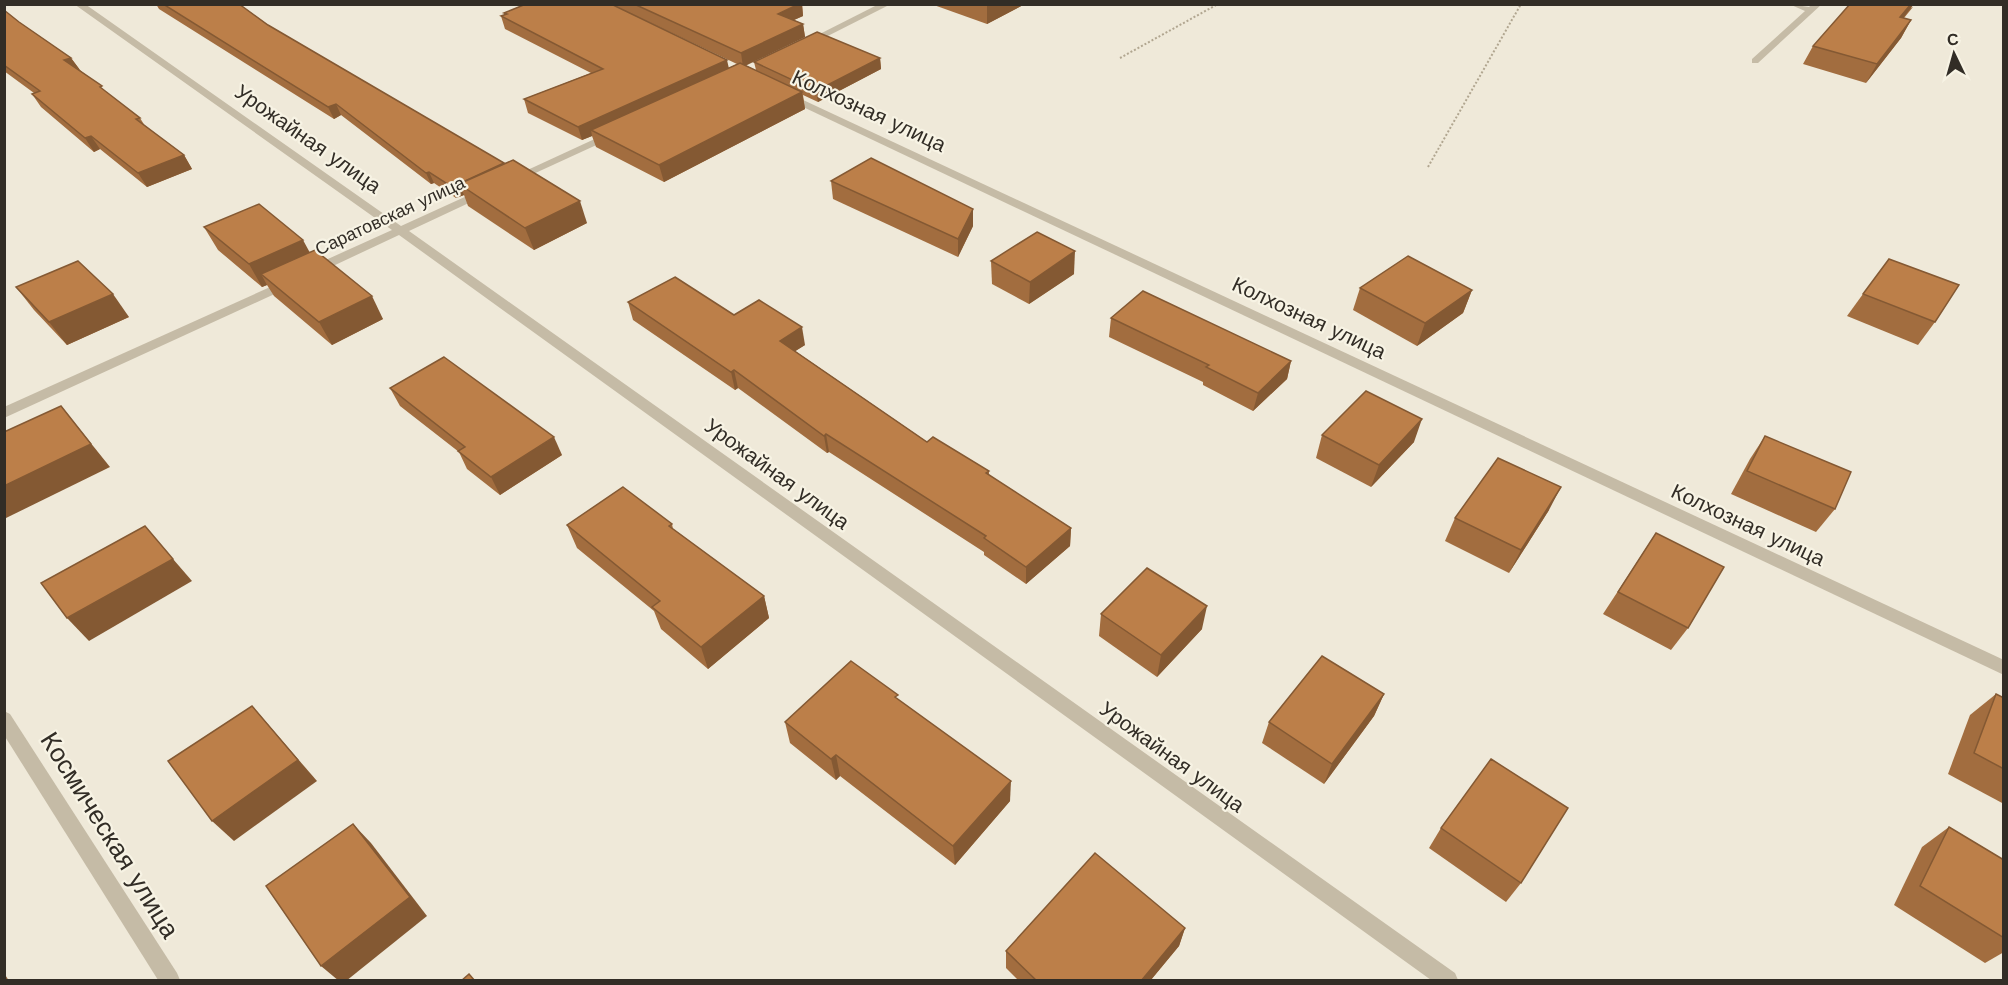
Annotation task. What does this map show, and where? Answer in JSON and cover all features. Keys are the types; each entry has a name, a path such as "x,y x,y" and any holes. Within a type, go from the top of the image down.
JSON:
{"street":[{"name":"Урожайная улица","path":"78,4 401,231 1448,981"},
{"path":"793,49 887,4"},
{"path":"1793,4 1815,8"},
{"path":"1755,62 1815,8"},
{"name":"Колхозная улица","path":"774,90 2004,668"},
{"name":"Саратовская улица","path":"4,413 624,128"},
{"name":"Космическая улица","path":"4,718 170,981"}],"path":[{"path":"1120,58 1218,4"},
{"path":"1428,166 1521,4"}],"building":[{"path":"163,4 239,4 268,25 504,163 452,187 429,172 426,173 336,104 328,107"},
{"path":"526,4 611,4 727,60 578,127 524,99 603,69 501,16"},
{"path":"634,4 799,4 778,14 803,24 741,53"},
{"path":"1850,4 1911,4 1900,17 1911,20 1877,64 1813,46"},
{"path":"4,10 71,58 64,60 102,86 100,87 140,118 136,119 184,155 138,173 91,136 85,138 32,94 40,91 4,65"},
{"path":"817,32 880,58 816,91 754,62"},
{"path":"740,63 802,92 659,165 591,130"},
{"path":"871,158 973,209 958,239 831,181"},
{"path":"513,160 580,201 525,228 459,184"},
{"path":"259,204 303,240 249,264 204,227"},
{"path":"1037,232 1075,251 1030,282 991,261"},
{"path":"315,250 372,296 319,322 261,274"},
{"path":"1408,256 1472,290 1425,323 1360,288"},
{"path":"1889,259 1959,285 1935,322 1863,294"},
{"path":"78,261 113,294 49,322 16,287"},
{"path":"675,277 734,315 759,300 802,327 780,341 927,442 933,437 989,471 986,473 1071,528 1026,567 984,538 986,536 826,434 824,436 734,370 731,372 628,302"},
{"path":"1143,291 1291,361 1258,393 1206,367 1209,365 1111,318"},
{"path":"444,357 554,437 491,477 458,451 465,447 390,388"},
{"path":"1366,391 1422,419 1379,465 1322,435"},
{"path":"61,406 91,444 4,486 4,432"},
{"path":"1765,436 1851,472 1835,509 1747,471"},
{"path":"1498,458 1561,487 1521,550 1455,518"},
{"path":"623,487 672,524 669,526 764,596 701,647 652,607 660,601 567,525"},
{"path":"145,526 173,559 67,618 41,583"},
{"path":"1656,533 1724,567 1688,628 1618,592"},
{"path":"1147,568 1207,606 1161,655 1101,614"},
{"path":"1322,656 1384,694 1332,764 1269,722"},
{"path":"851,661 898,695 895,697 1011,781 953,846 836,755 831,759 785,722"},
{"path":"1996,694 2004,698 2004,769 1974,753"},
{"path":"252,706 298,760 212,821 168,761"},
{"path":"1491,759 1568,808 1521,883 1441,828"},
{"path":"353,824 410,897 321,966 266,886"},
{"path":"1949,827 2004,860 2004,938 1920,886"},
{"path":"1095,853 1185,928 1141,981 1037,981 1006,951"},
{"path":"469,974 475,981 461,981"}]}
